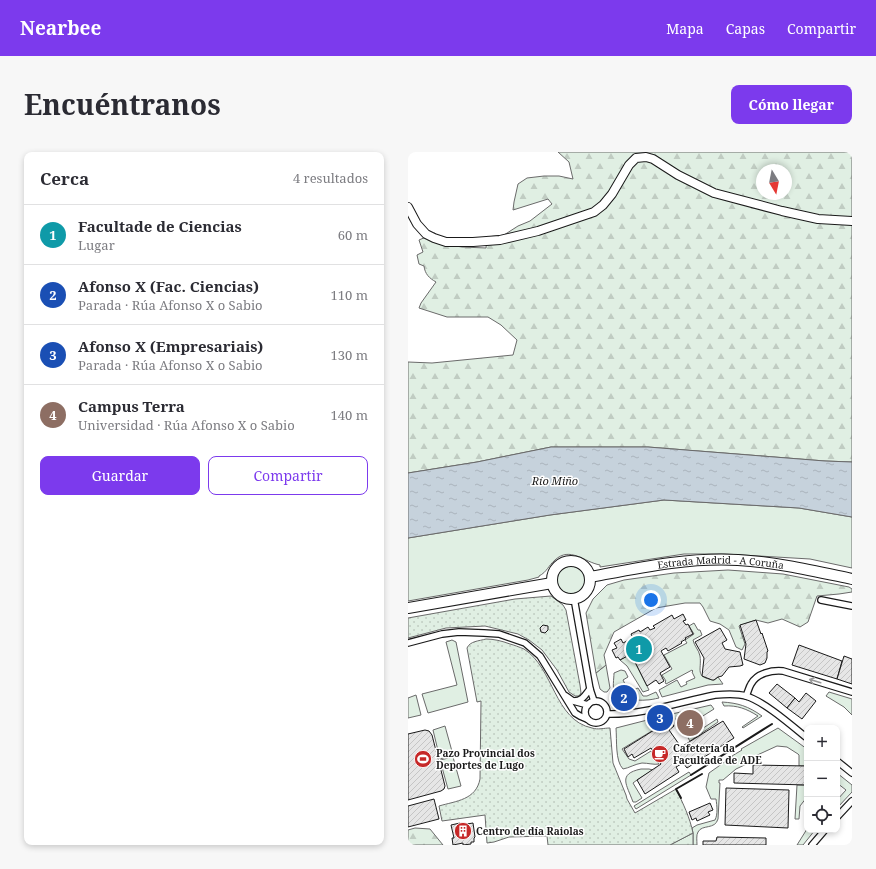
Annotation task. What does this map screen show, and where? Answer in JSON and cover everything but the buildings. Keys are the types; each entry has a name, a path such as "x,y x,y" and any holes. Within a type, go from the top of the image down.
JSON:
{"highway":[{"name":"Estrada Madrid - A Coruña","path":"590,577 681,562 736,560 774,564 852,579"},
{"path":"565,562 576,562 581,564 585,567 590,577 586,591 579,597 574,598 564,598 556,592 552,583 552,578 556,568 565,562"},
{"path":"408,608 552,583"}],"street":[{"path":"408,207 417,224 426,234 434,238 446,242 500,240 538,230 594,212 604,205 629,165 636,158 646,157 653,159 678,175 714,193 818,219 852,221"},
{"path":"574,598 590,688 594,701"},
{"path":"821,600 852,606"},
{"path":"408,643 442,634 459,632 484,632 498,634 525,643 540,656 575,713 593,723 604,720 607,710 603,704 598,701 594,701 585,709 587,719"},
{"path":"746,696 752,682 757,677 777,670 852,692"},
{"path":"573,701 582,700 590,688"},
{"path":"563,693 573,701 588,705"},
{"path":"607,714 640,712 716,695 731,694 746,696 765,706 804,736"},
{"path":"840,763 852,773"},
{"path":"840,814 852,801"},
{"path":"812,845 822,833"}],"green space":[{"path":"558,152 852,152 852,462 648,447 551,447 477,462 408,473 408,362 432,363 513,355 517,340 501,325 488,317 447,317 419,308 436,282 428,276 424,266 419,264 417,255 423,252 419,240 435,233 437,243 462,247 486,248 487,237 504,235 518,226 530,221 552,204 548,199 513,210 518,184 527,178 544,176 559,176 573,179 569,162"},
{"path":"664,500 799,508 852,517 852,568 810,559 725,554 684,554 600,567 600,565 577,556 566,554 555,560 539,577 408,601 408,538 550,515"},
{"path":"571,566 581,570 585,580 581,590 571,594 561,590 557,580 561,570"},
{"path":"728,570 783,574 849,587 852,589 852,592 817,596 808,622 800,627 782,619 768,623 756,620 739,626 745,644 742,650 736,647 729,630 720,624 710,621 700,603 685,603 656,608 614,632 604,655 606,665 596,673 586,613 593,599 607,585 624,580 674,573"},
{"path":"551,596 563,605 566,610 580,685 581,693 579,696 575,696 569,692 557,670 542,650 518,634 485,626 446,628 408,638 408,618 515,599"},
{"path":"694,623 702,635 693,640 700,656 701,675 708,679 714,680 718,677 723,684 708,685 662,697 659,690 677,680 681,687 687,684 686,682 695,678 692,670 666,684 666,681 662,675 672,669 664,655 687,643 685,640 694,634 689,626"},
{"path":"486,639 501,641 524,649 542,668 562,704 570,715 579,723 592,728 610,728 613,763 627,799 635,813 676,789 684,805 693,833 670,845 548,845 547,836 509,837 487,843 485,815 442,821 439,806 458,801 470,795 478,786 480,779 481,701 477,702 467,648 472,643"},
{"path":"452,640 456,642 468,702 428,713 422,694 457,685 446,642"},
{"path":"631,654 649,690 643,692 627,666 620,660"},
{"path":"606,665 610,688 607,692 604,692 600,689 596,673"},
{"path":"621,670 625,671 628,677 623,680 629,692 638,688 643,696 656,692 659,698 639,700 624,698 617,695 615,693 613,683 614,673"},
{"path":"829,692 852,699 852,715 844,707 826,696"},
{"path":"416,695 421,715 408,718 408,698"},
{"path":"722,702 743,706 762,716 743,728 742,727 758,716 742,708 724,706"},
{"path":"711,705 714,709 682,729 672,714"},
{"path":"667,715 670,720 622,749 629,759 635,761 651,751 659,764 642,763 623,769 620,765 618,756 616,728"},
{"path":"717,719 718,722 690,741 688,738"},
{"path":"445,726 453,755 440,759 433,730"},
{"path":"778,728 804,747 804,766 799,766 798,754 787,747 777,746 753,757 753,761 736,769 723,780 719,780 718,819 714,825 702,828 698,832 697,845 693,845 692,828 715,820 717,815 716,799 711,799 706,787 709,773 726,761 728,764 734,760 732,756 742,750 741,749"},
{"path":"453,757 461,786 448,789 440,760"},
{"path":"641,769 653,770 633,783 642,798 636,802 633,802 626,777 634,771"},
{"path":"689,772 691,775 636,809 634,806"},
{"path":"840,775 852,785 852,792 840,805 840,797 846,790 840,785"},
{"path":"797,785 804,785 804,801 800,806 799,819 795,819"},
{"path":"415,828 430,829 443,845 408,845 408,830"},
{"path":"693,833 693,845 670,845"},
{"path":"804,833 813,833 803,845 797,845"}],"water":[{"name":"Río Miño","path":"551,447 648,447 852,462 852,517 799,508 664,500 550,515 408,538 408,473 477,462"}],"wall":[{"path":"691,775 772,724"},
{"path":"681,798 676,789 702,774"}],"place":[{"name":"Facultade de Ciencias","path":"639,649"},
{"name":"Afonso X (Fac. Ciencias)","path":"624,698"},
{"name":"Afonso X (Empresariais)","path":"660,718"},
{"name":"Campus Terra","path":"690,723"},
{"name":"Cafetería da Facultade de ADE","path":"660,754"},
{"name":"Pazo Provincial dos Deportes de Lugo","path":"423,759"},
{"name":"Centro de día Raiolas","path":"463,831"}]}
